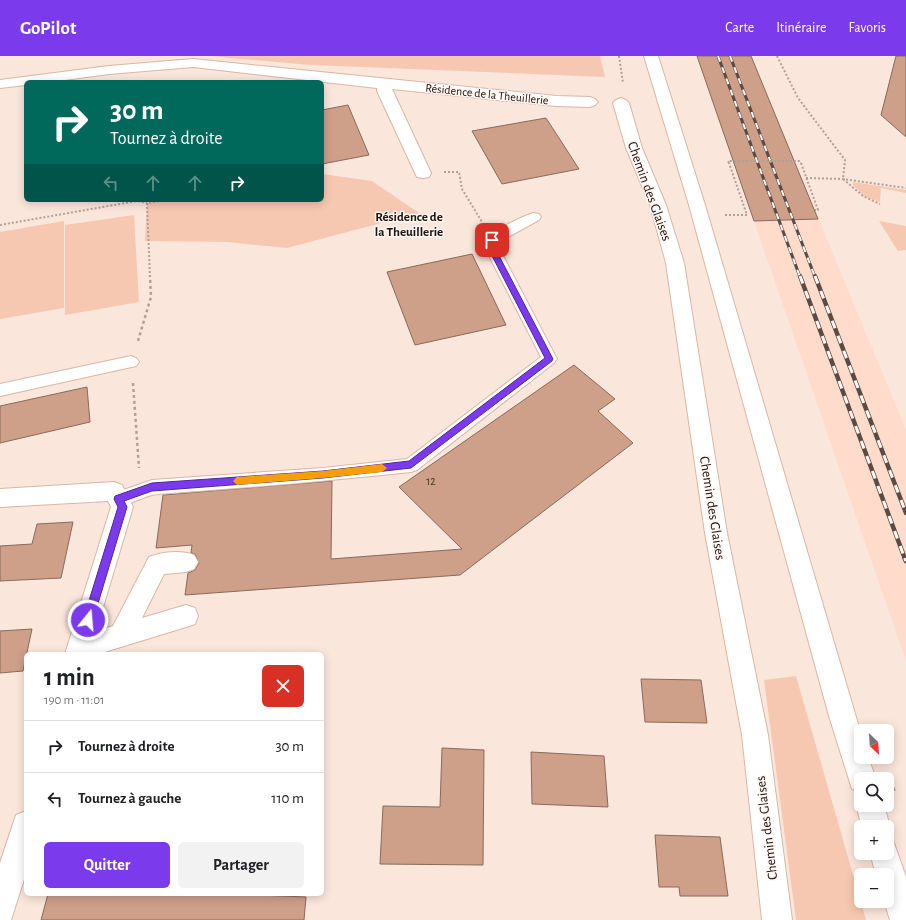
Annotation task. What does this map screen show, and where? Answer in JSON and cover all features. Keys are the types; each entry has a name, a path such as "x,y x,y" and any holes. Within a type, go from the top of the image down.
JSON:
{"street":[{"path":"651,56 697,205 840,708 860,772"},
{"name":"Résidence de la Theuillerie","path":"31,80 109,70 194,69 385,84 556,102 590,102"},
{"name":"Résidence de la Theuillerie","path":"0,84 24,81"},
{"path":"385,84 384,91 423,173"},
{"name":"Chemin des Glaises","path":"621,103 634,148 658,205 675,263 716,533 755,735 777,920"},
{"path":"0,498 116,495 122,507 78,651"},
{"path":"121,635 157,564 186,562"},
{"path":"78,651 121,635 186,616"},
{"path":"0,911 24,832"},
{"path":"886,860 905,920"}],"lane":[{"path":"116,495 152,487 323,475 411,465 549,359 493,250 492,240 534,217"},
{"path":"0,390 131,362"}],"path":[{"path":"619,56 624,86 621,103"},
{"path":"777,56 783,73 804,108 845,160 843,179"},
{"path":"747,215 728,161 800,161 818,210 815,210"},
{"path":"423,173 459,172 462,189 492,240"},
{"path":"806,178 843,179 906,188"},
{"path":"843,179 863,196 880,204"},
{"path":"0,225 131,202"},
{"path":"142,202 153,202"},
{"path":"139,472 131,362 151,297 147,203"},
{"path":"722,215 752,215"}],"shaded area":[{"path":"209,56 600,56 605,77 311,65"},
{"path":"697,56 751,56 906,430 906,661"},
{"path":"324,174 372,181 419,213 287,248 227,242 145,241 147,203 324,202"},
{"path":"853,182 906,190 906,193 881,188 880,202 864,196 853,185"},
{"path":"134,215 139,302 65,315 65,225"},
{"path":"64,221 64,308 0,319 0,232"},
{"path":"879,221 906,226 906,250 898,251"},
{"path":"796,676 854,878 854,908 863,908 866,920 796,920 764,680"}],"building":[{"path":"697,56 751,56 818,219 754,221"},
{"path":"896,56 906,56 906,137 881,115"},
{"path":"348,105 369,155 324,164 324,110"},
{"path":"546,118 579,169 502,184 472,131"},
{"path":"472,254 506,325 415,345 387,272"},
{"path":"574,365 615,399 598,411 633,443 460,575 185,595 188,573 195,570 199,563 195,554 191,553 192,545 156,548 163,495 332,481 331,559 462,549 399,487"},
{"path":"87,387 90,422 0,443 0,406"},
{"path":"73,522 61,578 0,581 0,546 32,544 37,524"},
{"path":"32,629 27,652 24,652 23,671 0,673 0,631"},
{"path":"641,679 701,680 707,723 645,722"},
{"path":"442,748 484,750 483,865 380,864 383,806 440,807"},
{"path":"531,752 604,756 608,807 532,804"},
{"path":"655,835 720,837 728,896 680,896 679,887 659,887"},
{"path":"47,896 306,897 304,920 41,920"}],"railway":[{"path":"718,56 800,277"},
{"path":"730,56 815,277"},
{"path":"800,276 905,559"},
{"path":"815,276 906,513"}],"slow traffic":[{"path":"237,481 323,475 382,468"}],"district":[{"name":"Résidence de la Theuillerie","path":"409,224"}],"route":[{"path":"88,620 122,507 118,499 152,487 323,475 411,465 549,359 493,250 492,240"}]}
